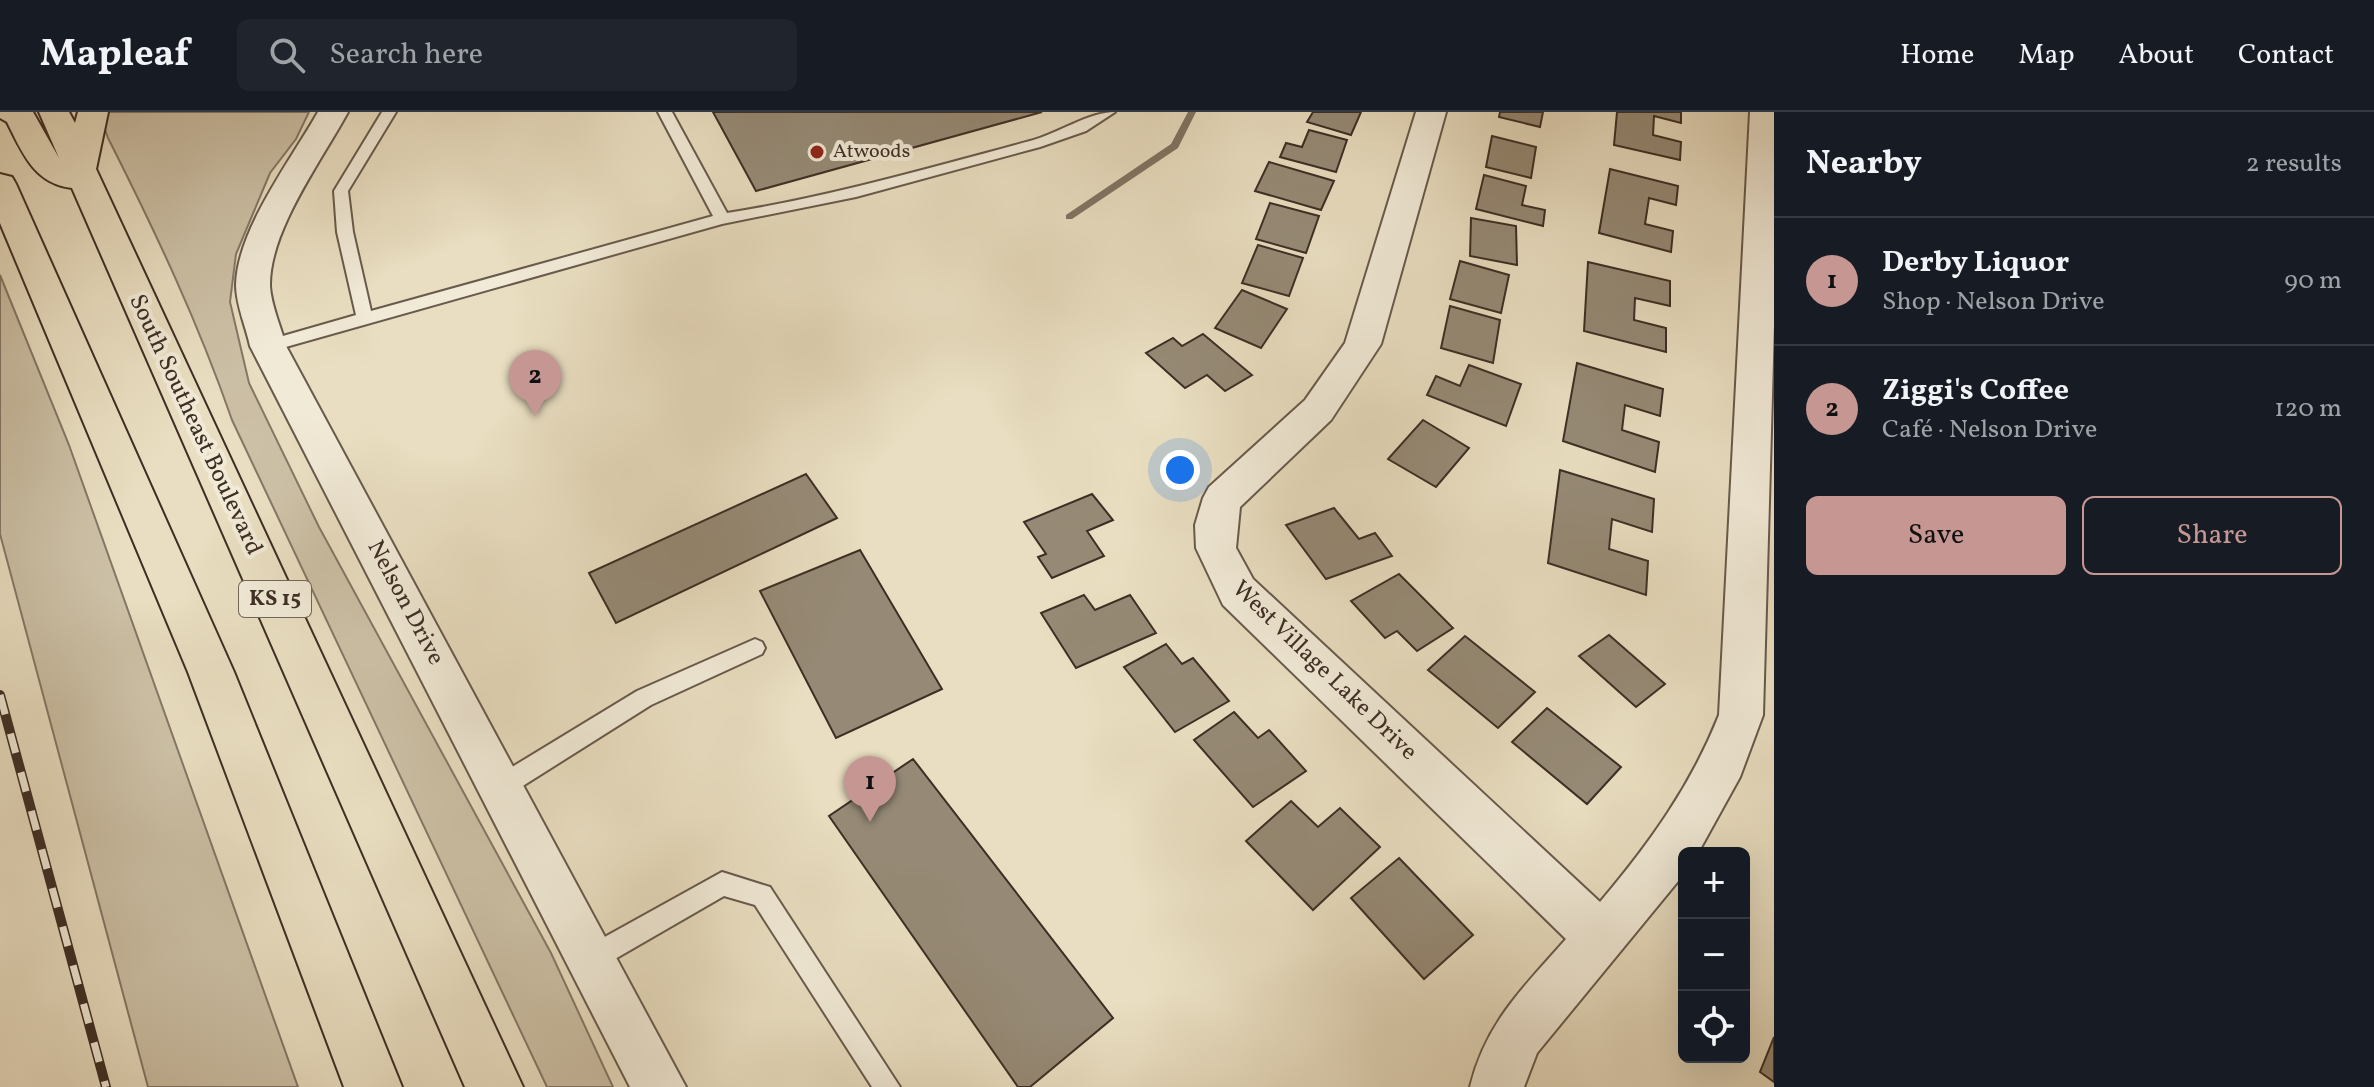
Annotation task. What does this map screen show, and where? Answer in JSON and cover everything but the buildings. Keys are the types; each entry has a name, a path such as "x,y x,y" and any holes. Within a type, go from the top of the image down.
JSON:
{"main road":[{"path":"11,112 20,116 44,163 82,180 93,112"},
{"name":"South Southeast Boulevard","path":"54,112 82,180 494,1087"},
{"path":"0,184 211,672 373,1087"}],"street":[{"name":"Nelson Drive","path":"333,112 268,228 255,259 253,289 268,346 659,1087"},
{"name":"West Village Lake Drive","path":"1431,112 1363,344 1344,379 1312,420 1223,498 1216,514 1214,538 1218,564 1238,592 1600,937"},
{"path":"1497,1087 1504,1058 1518,1034 1678,847 1714,787 1741,715 1765,112"}],"lane":[{"path":"365,319 340,195 354,165 366,152 389,112"},
{"path":"665,112 722,219"},
{"path":"268,346 722,219 791,210 924,175 1072,132 1108,112"},
{"path":"502,786 644,698 755,648"},
{"path":"592,958 722,884 762,895 887,1087"}],"shaded area":[{"path":"106,112 309,112 296,139 270,173 236,254 230,302 249,383 319,527 551,953 613,1087 547,1087 232,420 175,277 108,138 102,121"},
{"path":"0,275 69,445 298,1087 148,1087 0,534"}],"waterway":[{"path":"1069,217 1175,146 1192,112"}],"railway":[{"path":"0,695 106,1087"}],"place":[{"name":"Atwoods","path":"817,152"},
{"name":"Ziggi's Coffee","path":"535,416"},
{"name":"Derby Liquor","path":"870,822"}]}
